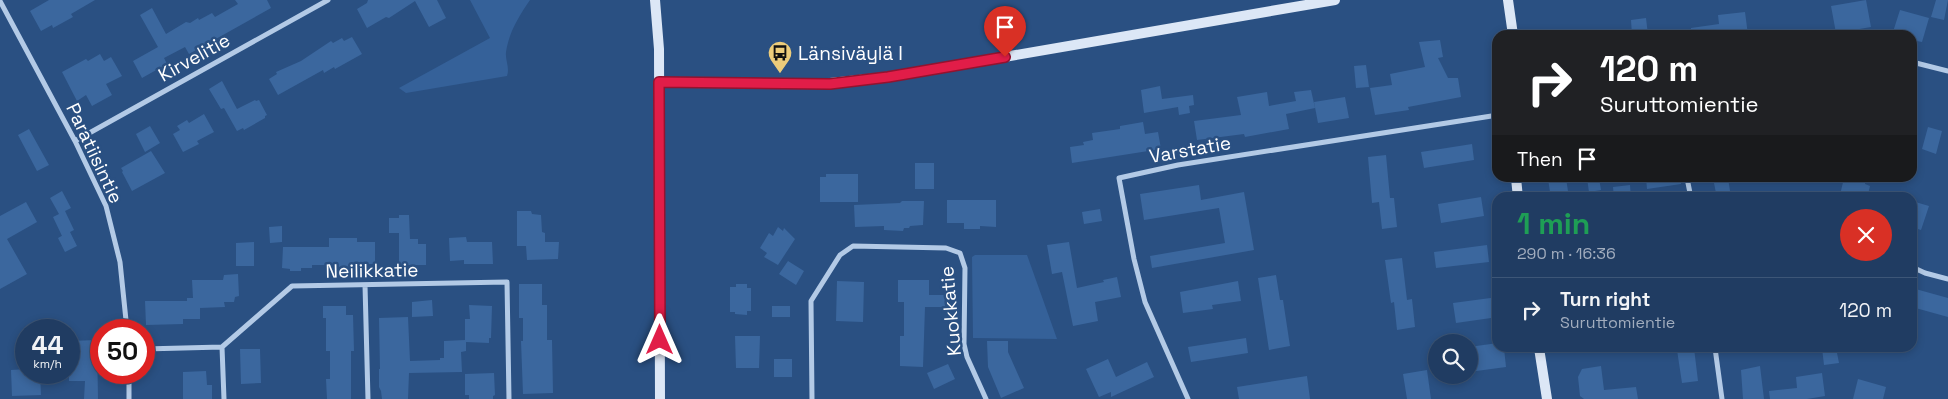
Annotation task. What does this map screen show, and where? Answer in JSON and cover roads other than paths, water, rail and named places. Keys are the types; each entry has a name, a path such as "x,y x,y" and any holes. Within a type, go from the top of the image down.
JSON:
{"street":[{"name":"Kirvelitie","path":"75,141 328,0"},
{"path":"655,0 659,82 660,399"},
{"path":"659,82 830,84 888,77 1335,0"},
{"path":"1508,0 1512,30"},
{"name":"Paratiisintie","path":"0,1 75,141 106,206 120,262 126,319"},
{"path":"1917,63 1948,71"},
{"name":"Varstatie","path":"1188,399 1145,302 1134,259 1118,178 1178,165 1492,116"},
{"name":"Kuokkatie","path":"812,399 811,301 840,255 853,246 946,248 960,253 965,268 964,344 967,357 986,399"},
{"path":"1917,269 1948,279"},
{"name":"Neilikkatie","path":"222,346 292,286 507,282 509,399"},
{"path":"366,285 368,399"},
{"path":"155,349 222,346 224,399"},
{"path":"1540,352 1547,399"},
{"path":"1716,352 1722,399"},
{"path":"129,384 129,399"}],"place":[{"name":"Länsiväylä I","path":"780,74"}]}
